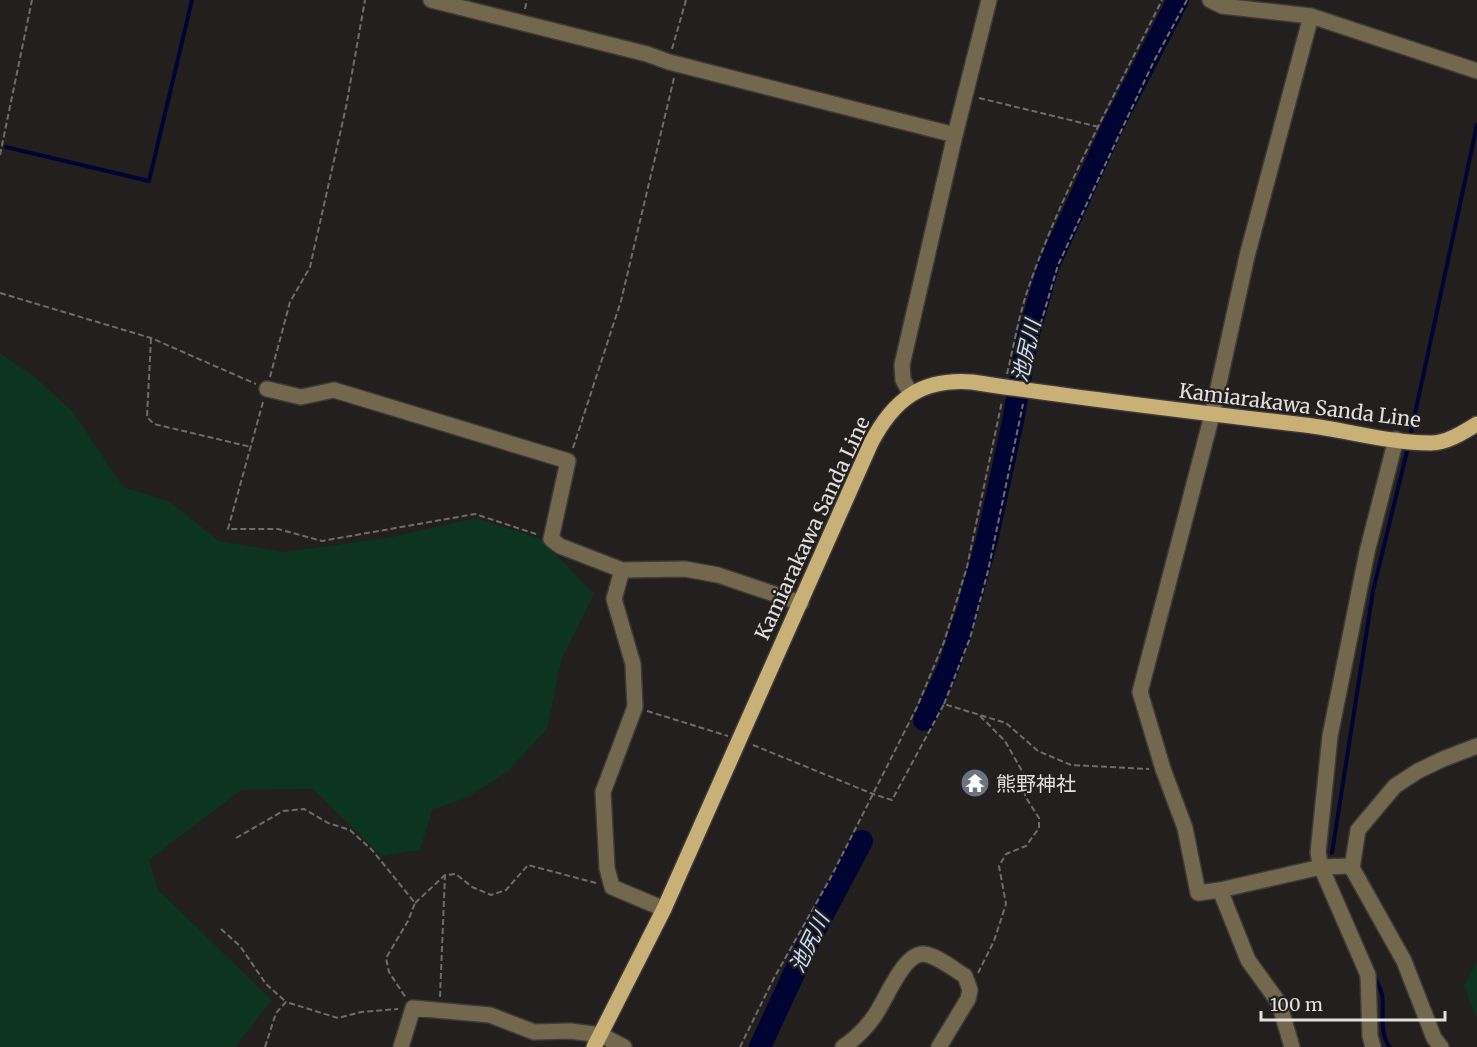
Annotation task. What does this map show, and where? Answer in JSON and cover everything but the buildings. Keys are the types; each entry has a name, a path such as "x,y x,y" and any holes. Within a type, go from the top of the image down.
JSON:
{"main road":[{"name":"Kamiarakawa Sanda Line","path":"597,1041 664,909 871,443 881,423 897,405 911,394 931,384 953,380 1434,443 1460,434 1477,424"}],"street":[{"path":"431,0 955,135"},
{"path":"911,394 903,380 902,365 989,0"},
{"path":"1210,0 1222,6 1311,16 1477,71"},
{"path":"1311,16 1247,256 1212,415 1140,692 1163,769 1185,828 1198,893 1321,867 1352,868"},
{"path":"267,389 301,397 334,390 568,460 551,539 560,546 622,570 685,569 718,575 801,603"},
{"path":"1373,1047 1370,1036 1368,975 1321,867 1318,853 1330,736 1367,552 1396,439"},
{"path":"622,570 615,599 633,664 635,707 603,792 607,868 612,887 664,909"},
{"path":"1441,1047 1434,1038 1404,961 1352,868 1358,830 1395,786 1418,771 1477,746"},
{"path":"1220,890 1248,960 1280,1003 1292,1047"},
{"path":"843,1047 875,1016 904,966 916,955 932,956 965,976 970,990 968,999 939,1047"},
{"path":"401,1047 412,1008 490,1015 534,1032 570,1031 597,1041 624,1047"}],"path":[{"path":"0,155 32,0"},
{"path":"365,0 346,107 310,267 291,302 228,529 278,529 322,541 475,514 551,539"},
{"path":"568,460 621,301 675,79 669,62 686,0"},
{"path":"740,1047 774,978 831,877 917,707 944,642 966,567 997,430 1004,386 1028,288 1061,205 1162,0"},
{"path":"635,707 697,728 739,739 892,800 944,704 970,638 988,571 1035,344 1058,265 1148,73 1187,0"},
{"path":"965,95 1099,127"},
{"path":"0,293 151,338 267,389"},
{"path":"151,338 147,417 154,424 251,447"},
{"path":"944,704 1006,723 1038,751 1071,765 1163,769"},
{"path":"970,990 994,940 1006,904 999,866 1006,854 1026,846 1039,828 1039,818 1025,796 1026,778 1005,741 977,713"},
{"path":"237,838 284,811 303,809 328,823 350,830 372,850 415,903"},
{"path":"220,929 240,946 266,984 286,1002 338,1018 361,1012 412,1008 389,972 386,958 408,921 415,903 445,875 456,874 472,887 491,895 506,890 528,865 612,887"},
{"path":"440,1009 445,875"},
{"path":"265,1047 276,1013 286,1002"}],"green space":[{"path":"0,353 35,377 74,413 123,487 170,502 219,541 284,552 387,538 476,518 541,539 594,594 561,661 547,729 507,772 468,797 432,810 420,850 381,856 313,789 241,790 149,860 158,890 272,1000 235,1047 0,1047"},
{"path":"1477,962 1477,1018 1464,986"}],"waterway":[{"path":"6,147 149,181 192,0"},
{"name":"池尻川","path":"924,720 948,669 988,536 1013,421 1027,341 1048,267 1113,126 1178,0"},
{"path":"1410,437 1477,125"},
{"path":"1332,853 1373,591 1408,447"},
{"name":"池尻川","path":"760,1047 809,941 862,841"},
{"path":"1374,976 1382,994 1383,1029 1390,1047"}],"place":[{"name":"熊野神社","path":"975,783"}]}
